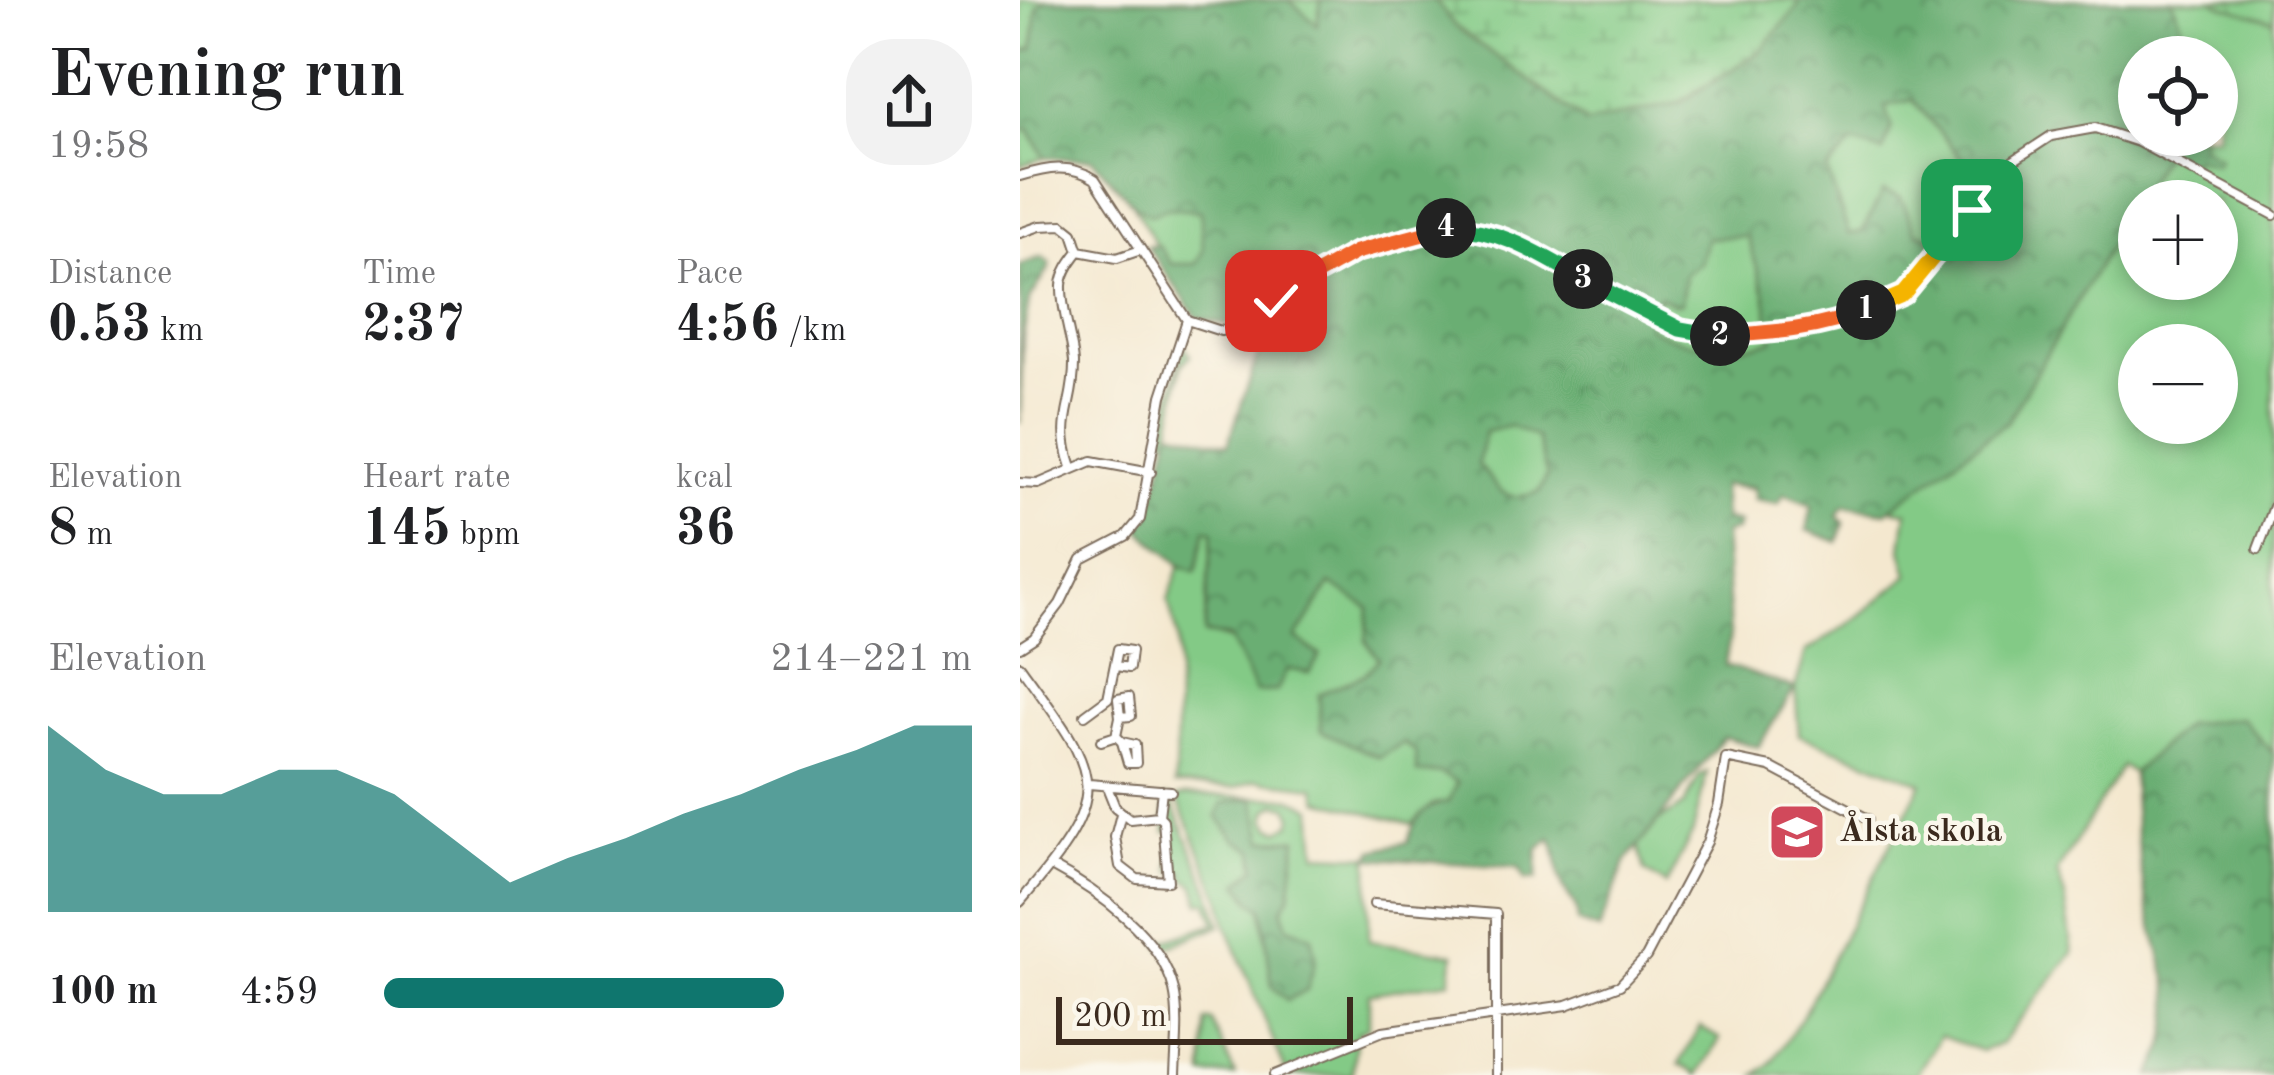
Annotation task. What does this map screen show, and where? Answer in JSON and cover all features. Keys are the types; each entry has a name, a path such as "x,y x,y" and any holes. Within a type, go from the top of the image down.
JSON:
{"street":[{"path":"1020,176 1047,167 1084,172 1105,192 1187,320 1211,330 1231,330 1255,318 1323,268 1356,252 1450,227 1487,231 1530,248 1680,329 1720,336 1843,320 1903,294 2012,160 2051,136 2095,128 2138,142 2274,215"},
{"path":"1020,232 1063,225 1079,251"},
{"path":"1079,251 1118,258 1141,250"},
{"path":"1072,466 1063,441 1074,382 1062,286 1068,265 1079,251"},
{"path":"1020,647 1034,638 1060,604 1082,559 1126,536 1140,519 1162,396 1187,320"},
{"path":"1020,483 1038,484 1092,461 1151,472"},
{"path":"2258,549 2274,507"},
{"path":"1020,666 1079,750 1089,784 1074,831 1020,902"},
{"path":"1101,741 1119,739 1120,718 1113,698 1112,666 1116,666"},
{"path":"1085,715 1113,698"},
{"path":"1275,1075 1383,1031 1589,1000 1610,992 1636,971 1655,941 1714,825 1726,758 1770,766 1868,819"},
{"path":"1089,784 1166,791 1159,816"},
{"path":"1107,788 1121,814 1130,819 1159,816"},
{"path":"1121,814 1115,837 1120,866 1137,879 1168,880 1159,816"},
{"path":"1051,866 1131,924 1162,962 1174,989 1177,1013 1175,1075"},
{"path":"1374,904 1496,914 1496,1075"}],"green space":[{"path":"1020,0 2274,0 2273,756 2186,724 2133,773 2122,766 2057,872 2073,953 2001,1044 1981,1051 1940,1036 1916,1075 1756,1075 1771,1063 1802,1017 1922,783 1799,735 1795,688 1806,652 1909,575 1902,549 1907,511 1544,460 1547,476 1539,492 1510,496 1477,464 1481,452 1250,336 1245,319 1229,325 1197,318 1122,185 1020,78"},
{"path":"1046,0 1289,0 1317,25 1321,0 1435,0 1455,26 1587,123 1679,103 1758,53 1797,7 1797,0 2172,0 2187,36 2118,36 2118,156 2162,156 2148,180 2118,180 2118,232 2007,422 1886,512 1844,506 1838,516 1844,523 1838,542 1807,530 1812,505 1784,494 1778,504 1754,500 1754,487 1722,485 1724,519 1739,523 1736,531 1724,533 1730,635 1725,665 1795,688 1758,747 1724,737 1626,861 1599,930 1578,923 1551,838 1538,850 1537,879 1525,880 1519,867 1369,858 1374,850 1408,842 1421,814 1449,802 1457,783 1440,773 1417,773 1415,751 1404,743 1379,757 1321,731 1319,694 1364,675 1379,659 1366,641 1369,608 1330,584 1296,638 1320,656 1309,673 1287,669 1277,691 1256,692 1229,637 1204,634 1213,531 1206,529 1196,572 1180,565 1138,528 1150,516 1171,430 1228,444 1262,343 1250,336 1245,318 1229,325 1197,318 1147,246 1159,246 1171,264 1196,264 1203,250 1200,211 1167,208 1150,215 1135,206 1092,159 1045,158 1029,129 1020,131 1020,52 1033,49 1037,8","holes":["1913,100 1969,168 1996,184 1940,260 1932,238 1917,232 1901,198 1883,191 1862,232 1849,234 1827,171 1853,143 1883,152 1892,126 1885,106","1747,236 1765,293 1773,340 1742,346 1708,345 1676,339 1647,326 1659,296 1681,303 1685,274 1700,263 1707,238","1510,426 1537,438 1547,476 1539,492 1517,497 1503,493 1478,464 1485,432"]},
{"path":"1435,0 1797,0 1798,7 1758,53 1678,103 1587,123 1455,26"},
{"path":"2213,0 2274,0 2274,21 2220,5"},
{"path":"1028,129 1045,158 1020,166 1020,131"},
{"path":"2175,156 2219,157 2215,163 2195,157 2190,163"},
{"path":"1042,257 1050,267 1029,301 1020,424 1020,265"},
{"path":"1184,344 1190,355 1182,365 1169,439 1162,437"},
{"path":"1206,528 1213,531 1204,633 1309,672 1320,655 1296,638 1330,583 1370,608 1366,641 1379,659 1364,675 1320,694 1404,743 1457,783 1449,802 1433,804 1412,824 1319,800 1315,787 1256,780 1235,788 1175,785 1178,639 1168,601 1180,565 1196,571"},
{"path":"2241,718 2274,754 2274,1075 2151,1075 2163,1050 2170,1006 2142,879 2133,773 2186,724"},
{"path":"1707,772 1693,832 1666,885 1645,871 1638,846 1658,821 1684,805 1700,775"},
{"path":"1169,797 1221,925 1164,949 1159,943 1216,923 1207,901 1200,903 1195,885 1184,878 1184,872 1171,871 1171,842 1175,841 1174,832 1166,832 1165,798"},
{"path":"1178,797 1291,798 1313,808 1317,854 1369,856 1369,941 1454,954 1450,981 1369,994 1369,1027 1357,1033 1352,1075 1287,1075","holes":["1277,804 1288,806 1293,816 1291,824 1280,830 1266,818","1296,839 1282,909 1288,927 1272,985 1254,850 1264,840"]},
{"path":"1254,798 1264,840 1297,839 1290,896 1282,909 1288,927 1312,936 1316,958 1307,990 1287,1000 1272,986 1262,907 1252,902 1239,883 1256,868 1254,850 1235,839 1217,816 1223,803"},
{"path":"1206,1021 1212,1021 1235,1075 1204,1075"},
{"path":"1700,1027 1720,1039 1698,1075 1679,1064"}],"place":[{"name":"Ålsta skola","path":"1797,832"}],"route":[{"path":"1276,301 1356,252 1450,227 1487,231 1530,248 1680,329 1720,336 1758,333 1843,320 1903,294 1972,210"}]}
